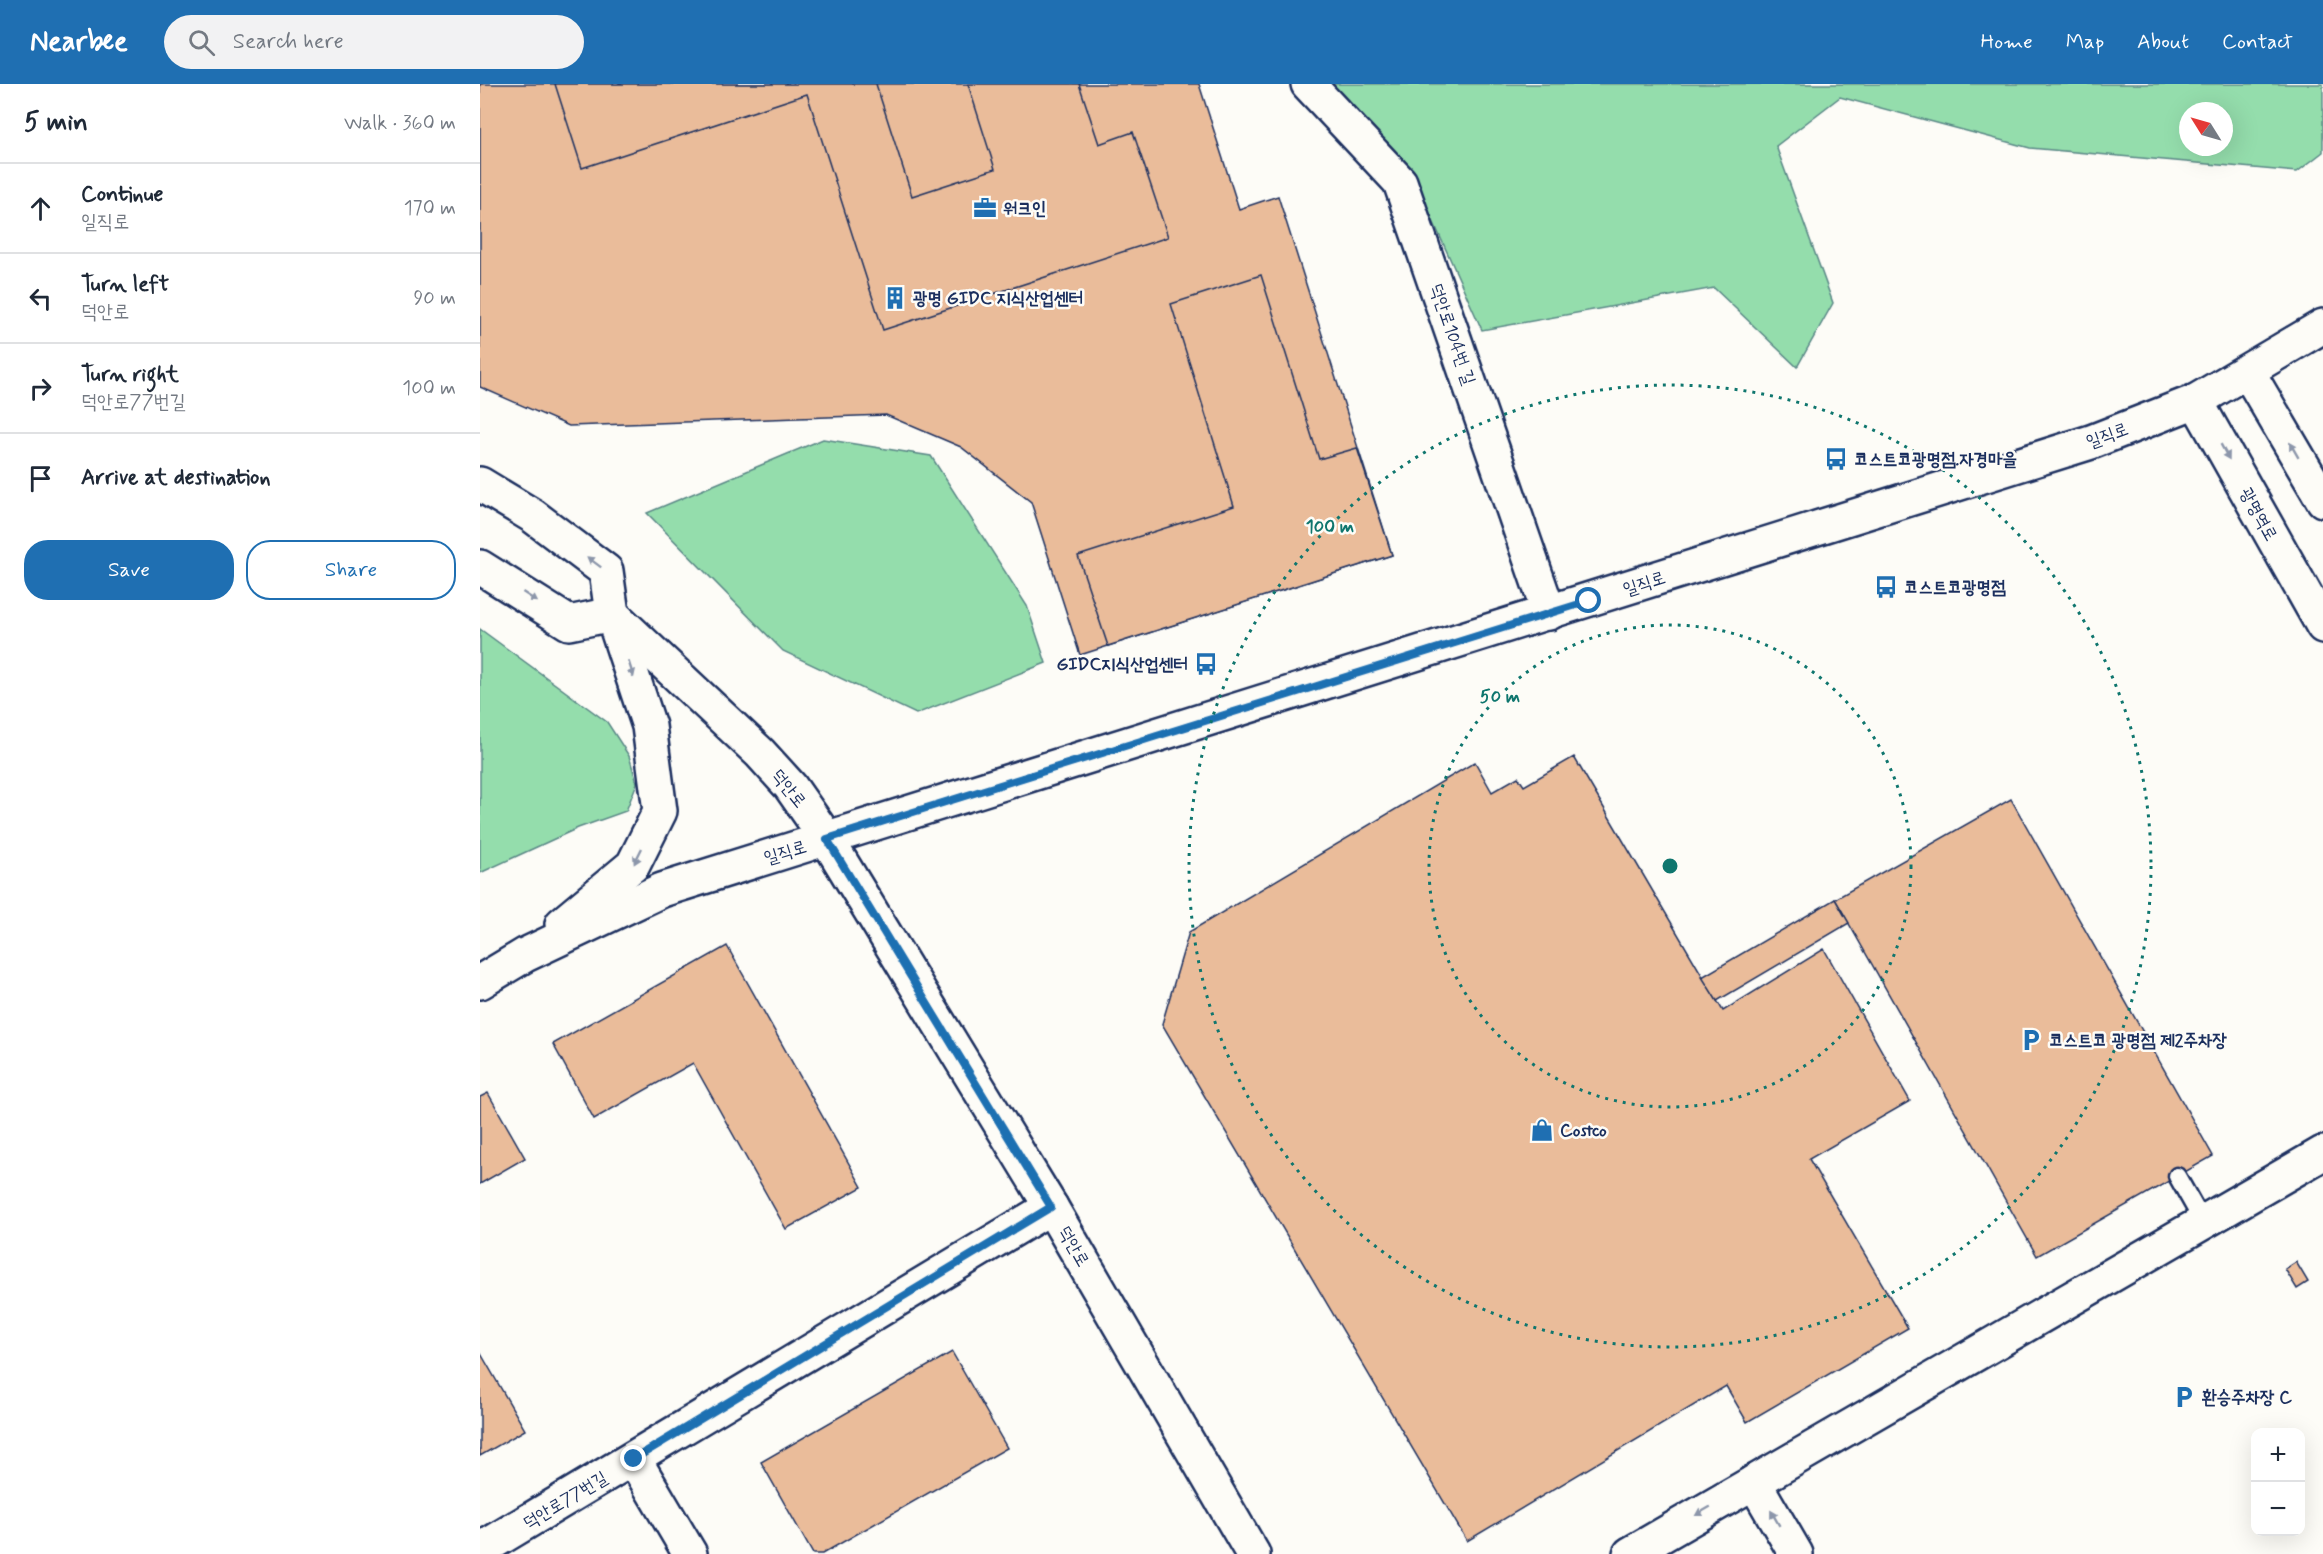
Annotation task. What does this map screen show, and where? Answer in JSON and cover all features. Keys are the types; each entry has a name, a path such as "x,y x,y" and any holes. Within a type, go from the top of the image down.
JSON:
{"street":[{"name":"덕안로104번 길","path":"1308,84 1400,182 1549,613"},
{"name":"일직로","path":"480,982 525,955 662,890 2091,442 2196,401 2323,326"},
{"path":"2248,372 2323,500"},
{"name":"광명역로","path":"2196,401 2323,626"},
{"path":"480,484 533,516 606,572 612,614 649,726 660,811 633,865 525,955"},
{"path":"480,567 569,623 612,614"},
{"name":"덕안로","path":"612,614 760,753 790,786 827,839 1051,1207 1253,1554"},
{"path":"1630,1554 2323,1153"},
{"name":"덕안로77번길","path":"480,1550 1051,1207"},
{"path":"634,1459 690,1554"},
{"path":"1754,1482 1796,1554"}],"lane":[{"path":"2176,1176 2203,1222"}],"green space":[{"path":"1313,84 2323,84 2323,152 2297,172 2030,148 1840,97 1776,146 1833,303 1797,367 1714,288 1482,330 1412,174"},
{"path":"823,439 931,456 1027,606 1046,663 916,714 783,651 647,513"},
{"path":"480,629 607,722 629,756 637,783 626,811 578,828 480,873"}],"building":[{"name":"광명 GIDC 지식산업센터","path":"480,84 1199,84 1239,209 1278,196 1392,555 1080,655 1031,502 961,447 886,415 569,426 480,387"},
{"path":"555,84 876,84 912,196 995,169 968,84 1079,84 1099,144 1133,132 1168,237 883,330 807,94 582,168"},
{"path":"1261,275 1319,459 1357,448 1392,555 1108,646 1078,556 1234,506 1171,304"},
{"name":"Costco","path":"1574,757 1723,1011 1824,949 1910,1101 1809,1159 1908,1328 1747,1422 1726,1386 1467,1541 1162,1024 1189,932 1475,762 1492,792 1518,777 1524,786"},
{"name":"코스트코 광명점 제2주차장","path":"2011,799 2213,1156 2037,1256 1835,899"},
{"path":"1835,899 1849,923 1717,1001 1702,977"},
{"path":"727,946 862,1187 786,1229 693,1063 594,1119 553,1044"},
{"path":"488,1093 525,1158 480,1184 480,1097"},
{"path":"2296,1262 2308,1282 2297,1289 2285,1269"},
{"path":"480,1352 525,1430 480,1456"},
{"path":"952,1352 1007,1448 822,1554 813,1554 761,1462"}],"place":[{"name":"워크인","path":"985,208"},
{"name":"광명 GIDC 지식산업센터","path":"895,298"},
{"name":"코스트코광명점.자경마을","path":"1836,459"},
{"name":"코스트코광명점","path":"1886,587"},
{"name":"GIDC지식산업센터","path":"1206,664"},
{"name":"코스트코 광명점 제2주차장","path":"2031,1040"},
{"name":"Costco","path":"1542,1130"},
{"name":"환승주차장 C","path":"2184,1397"}],"route":[{"path":"634,1459 1051,1207 827,839 1589,601"}]}
